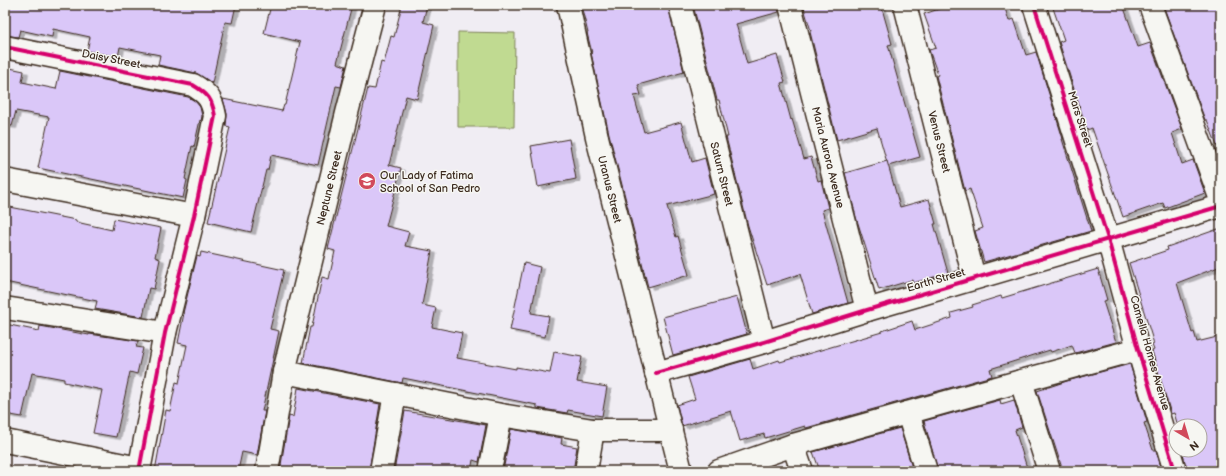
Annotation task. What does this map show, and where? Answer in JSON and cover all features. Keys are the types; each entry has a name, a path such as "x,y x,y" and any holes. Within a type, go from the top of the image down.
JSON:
{"street":[{"name":"Neptune Street","path":"267,471 284,372 375,5"},
{"name":"Uranus Street","path":"568,5 597,137 681,471"},
{"name":"Saturn Street","path":"680,5 764,342"},
{"name":"Maria Aurora Avenue","path":"790,5 867,310"},
{"name":"Venus Street","path":"905,5 974,278"},
{"name":"Mars Street","path":"1034,5 1108,239"},
{"path":"1150,5 1221,200"},
{"name":"Daisy Street","path":"5,47 193,85 209,97 214,106 215,116 194,216"},
{"path":"5,180 194,216 166,333 139,470 5,441"},
{"name":"Earth Street","path":"656,373 1221,206"},
{"name":"Camella Homes Avenue","path":"1108,239 1138,349 1175,471"},
{"path":"5,308 166,333"},
{"path":"719,471 793,445 1138,349"},
{"path":"284,372 501,415 593,430 671,430"},
{"path":"1021,381 1049,471"},
{"path":"381,471 395,394"},
{"path":"908,413 926,471"},
{"path":"490,471 501,415"},
{"path":"586,471 593,430"},
{"path":"793,445 802,471"}],"green space":[{"path":"458,32 515,33 514,127 458,127"}],"building":[{"path":"5,5 236,5 232,23 225,22 212,83 196,73 158,65 160,55 120,47 118,57 87,51 90,37 53,29 52,37 20,30 18,37 5,35"},
{"path":"271,5 352,5 337,63 346,66 341,87 336,86 318,165 271,155 251,232 208,222 230,127 226,126 227,114 223,99 282,111 285,105 300,42 264,33"},
{"path":"402,5 427,5 423,22 434,25 417,99 406,96 389,165 401,168 386,226 409,232 405,246 432,251 422,305 436,308 432,327 462,333 457,358 516,369 516,367 550,373 554,352 582,357 577,382 607,387 602,416 568,410 567,413 537,408 537,405 403,378 402,383 303,363 322,277 329,279 335,251 328,249 368,88 375,89 381,62 384,63 391,36 394,37"},
{"path":"581,5 668,5 684,72 638,85 641,95 634,96 644,132 681,122 692,162 705,158 714,194 667,206 676,237 678,236 689,275 648,287 609,134"},
{"path":"693,5 778,5 779,12 736,24 747,64 777,55 785,82 781,83 804,159 811,157 818,181 821,180 828,208 822,210 848,303 812,314 800,274 767,285 748,226 726,137 728,137 719,100 717,100"},
{"path":"803,5 881,5 892,44 888,45 920,157 888,166 877,128 837,140 810,32 811,31"},
{"path":"951,5 1004,5 1009,21 1014,19 1026,55 1036,52 1091,231 984,262 975,231 983,228 970,189 965,191 936,76 938,75 929,50 936,48 924,14"},
{"path":"1052,5 1123,5 1138,47 1150,43 1182,129 1172,133 1182,164 1193,160 1205,193 1165,208 1163,203 1123,217 1092,128 1087,130 1059,42 1064,40"},
{"path":"1163,5 1221,5 1221,163 1217,152 1219,151 1207,120 1205,120"},
{"path":"5,67 24,71 22,82 56,89 60,71 188,97 195,101 200,107 202,116 194,147 192,146 185,179 187,180 183,198 38,168 49,117 16,111 12,126 5,125"},
{"path":"569,139 576,179 538,187 531,146"},
{"path":"887,161 900,207 929,199 936,224 934,224 948,273 913,283 912,280 879,290 856,217 845,173"},
{"path":"5,206 76,220 76,222 112,230 114,219 161,228 155,257 160,259 154,289 149,288 143,317 95,309 97,301 5,282"},
{"path":"1221,228 1221,266 1177,283 1192,333 1194,332 1197,342 1221,336 1221,471 1187,471 1184,458 1208,458 1208,418 1176,418 1174,413 1171,414 1152,351 1154,350 1152,345 1154,344 1129,263 1168,250 1167,247"},
{"path":"201,252 284,270 270,329 279,331 262,411 265,411 257,455 242,452 238,471 155,471 166,410 170,411 176,382 179,383 187,345 178,343 183,313 197,256 200,257"},
{"path":"524,263 540,267 531,313 549,316 545,337 510,330"},
{"path":"1098,269 1107,300 1103,301 1116,342 1075,353 1072,345 1051,352 1050,350 990,369 992,376 765,438 764,434 740,441 731,411 682,426 677,405 695,399 688,377 750,359 753,369 779,360 780,362 882,332 912,321 915,330 952,318 951,313 973,307 972,305 1001,296 1002,298"},
{"path":"737,297 747,334 673,355 663,317"},
{"path":"5,324 39,331 40,326 89,335 138,341 136,347 143,348 137,374 130,372 116,437 93,433 102,390 64,382 64,379 32,373 22,417 5,414"},
{"path":"1130,364 1147,422 1144,423 1153,450 1156,450 1162,471 1063,471 1037,391 1067,381"},
{"path":"298,388 380,404 369,471 280,471 289,416 293,417"},
{"path":"1000,400 1001,404 1014,400 1022,427 1015,430 1028,471 938,471 924,421"},
{"path":"405,411 486,425 479,462 473,460 471,471 394,471"},
{"path":"900,428 913,471 820,471 813,452"},
{"path":"511,429 562,438 561,444 577,447 573,471 503,471"}],"cycle path":[{"path":"1034,5 1108,239 1138,349 1175,471"},
{"path":"5,47 193,85 206,94 211,101 215,116 194,216 165,333 139,471"},
{"path":"656,373 1221,206"}],"place":[{"name":"Our Lady of Fatima School of San Pedro","path":"367,181"}]}
